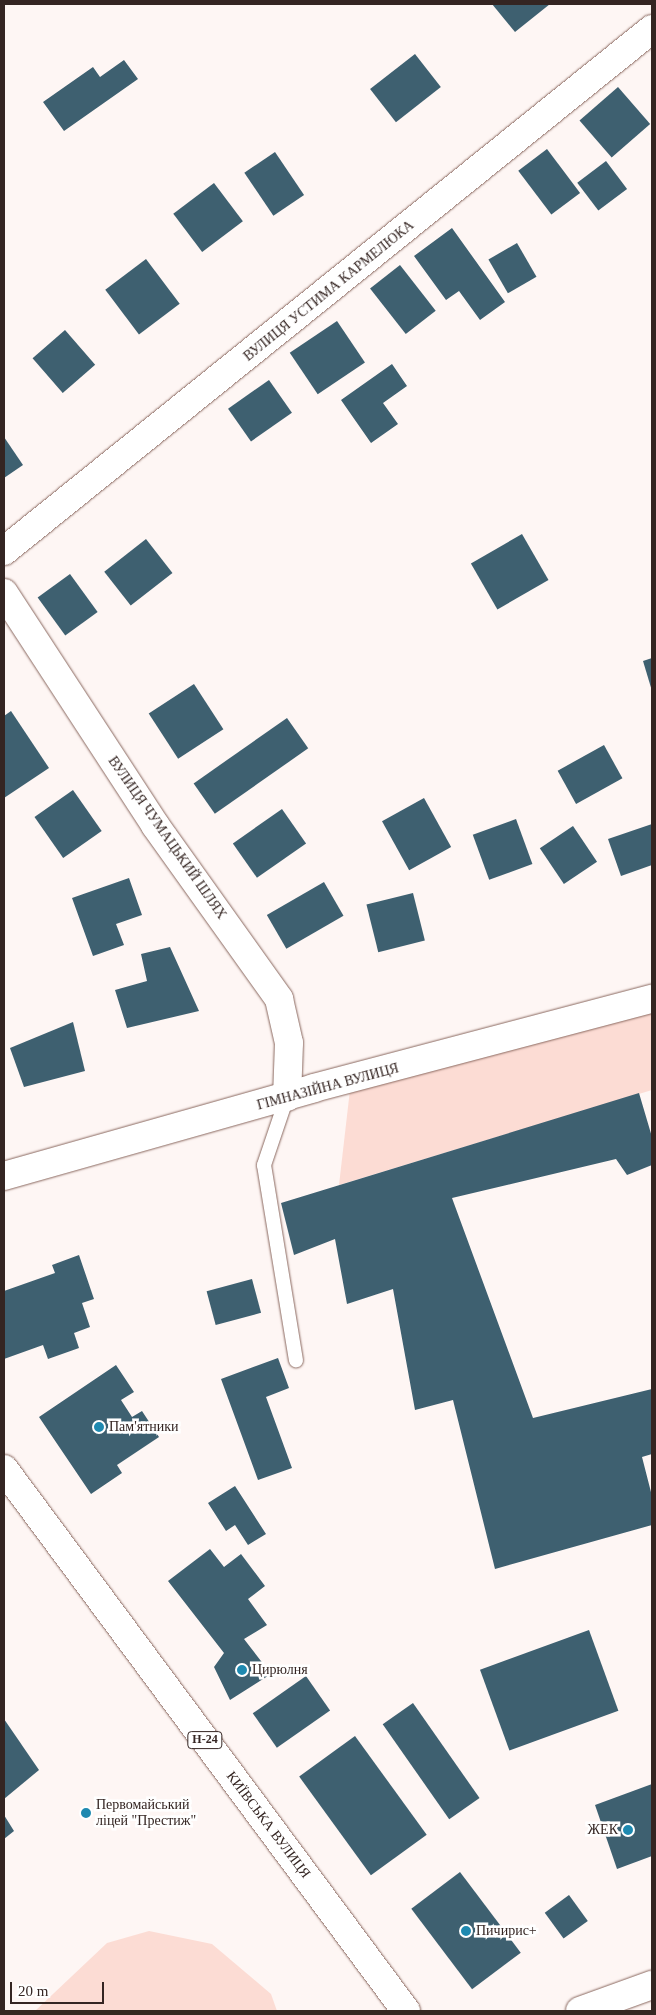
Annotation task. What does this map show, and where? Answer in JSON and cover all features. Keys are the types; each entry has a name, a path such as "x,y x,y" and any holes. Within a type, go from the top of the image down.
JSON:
{"street":[{"name":"ВУЛИЦЯ УСТИМА КАРМЕЛЮКА","path":"4,552 652,29"},
{"name":"ВУЛИЦЯ ЧУМАЦЬКИЙ ШЛЯХ","path":"4,593 155,824 279,999 289,1043 287,1097"},
{"name":"ГІМНАЗІЙНА ВУЛИЦЯ","path":"4,1176 287,1097 652,999"},
{"name":"КИЇВСЬКА ВУЛИЦЯ","path":"4,1469 406,2011"},
{"path":"580,2011 652,1985"}],"lane":[{"path":"287,1097 264,1164 296,1360"}],"shaded area":[{"path":"652,999 652,1090 339,1185 351,1081"},
{"path":"149,1931 212,1944 271,1994 277,2011 35,2011 107,1943"}],"building":[{"path":"492,4 550,4 515,32"},
{"path":"415,54 441,87 396,122 370,89"},
{"path":"124,60 138,79 64,131 43,102 93,67 100,77"},
{"path":"618,87 650,124 612,157 580,120"},
{"path":"547,149 580,193 551,215 518,171"},
{"path":"275,152 304,195 273,216 244,173"},
{"path":"606,161 627,189 598,211 577,183"},
{"path":"214,183 243,221 202,252 173,214"},
{"path":"452,228 505,302 480,320 459,291 446,300 414,256"},
{"path":"517,243 536,277 508,293 488,260"},
{"path":"146,259 180,304 139,334 105,290"},
{"path":"400,265 436,311 406,334 370,288"},
{"path":"337,321 365,362 318,394 290,353"},
{"path":"65,330 95,365 63,393 33,358"},
{"path":"392,364 407,386 383,403 398,424 371,443 341,400"},
{"path":"269,380 292,413 251,441 228,409"},
{"path":"4,437 23,465 4,478"},
{"path":"522,534 548,580 497,609 471,564"},
{"path":"146,539 172,573 131,606 104,572"},
{"path":"70,574 98,612 65,636 38,598"},
{"path":"652,658 652,691 643,661"},
{"path":"194,684 223,729 178,759 149,713"},
{"path":"11,711 49,768 4,798 4,716"},
{"path":"287,718 308,748 215,814 194,783"},
{"path":"604,745 622,778 576,804 558,771"},
{"path":"73,790 102,831 63,858 34,817"},
{"path":"424,798 451,847 409,870 382,821"},
{"path":"282,809 306,843 257,878 233,843"},
{"path":"516,819 532,864 489,880 473,835"},
{"path":"652,824 652,865 621,876 608,839"},
{"path":"573,826 597,862 564,884 540,848"},
{"path":"129,878 142,915 116,924 124,945 93,956 72,898"},
{"path":"324,882 344,916 286,949 267,915"},
{"path":"413,893 425,941 378,952 366,905"},
{"path":"170,947 199,1011 127,1028 115,990 147,981 141,954"},
{"path":"73,1022 85,1071 24,1087 10,1048"},
{"path":"639,1093 652,1137 652,1165 627,1175 616,1159 452,1198 533,1418 652,1389 652,1454 642,1457 652,1496 652,1525 495,1569 453,1400 415,1410 393,1289 347,1304 335,1239 294,1255 281,1203"},
{"path":"79,1255 94,1299 82,1303 90,1327 74,1333 79,1348 48,1359 43,1345 4,1359 4,1291 55,1273 52,1265"},
{"path":"252,1279 261,1313 216,1325 207,1291"},
{"path":"278,1358 289,1388 266,1397 292,1468 258,1480 221,1379"},
{"name":"Пам'ятники","path":"116,1365 134,1392 121,1400 132,1417 142,1411 159,1437 117,1465 122,1473 91,1494 39,1417"},
{"path":"235,1486 266,1534 248,1545 235,1525 226,1531 208,1503"},
{"path":"210,1549 224,1567 241,1554 265,1586 248,1599 267,1625 244,1639 271,1674 230,1700 214,1667 224,1653 168,1581"},
{"path":"589,1630 618,1711 509,1750 480,1670"},
{"path":"306,1676 330,1710 277,1748 253,1713"},
{"path":"413,1703 480,1798 449,1819 383,1724"},
{"path":"4,1719 39,1770 4,1799"},
{"path":"355,1736 427,1835 371,1875 299,1777"},
{"name":"ЖЕК","path":"652,1784 652,1856 617,1869 595,1805"},
{"path":"4,1815 14,1831 4,1839"},
{"name":"Пичирис+","path":"460,1872 521,1953 472,1989 411,1909"},
{"path":"569,1895 588,1921 564,1939 545,1913"}],"place":[{"name":"Пам'ятники","path":"99,1427"},
{"name":"Цирюлня","path":"242,1670"},
{"name":"Первомайський ліцей \"Престиж\"","path":"86,1813"},
{"name":"ЖЕК","path":"628,1830"},
{"name":"Пичирис+","path":"466,1931"}]}
